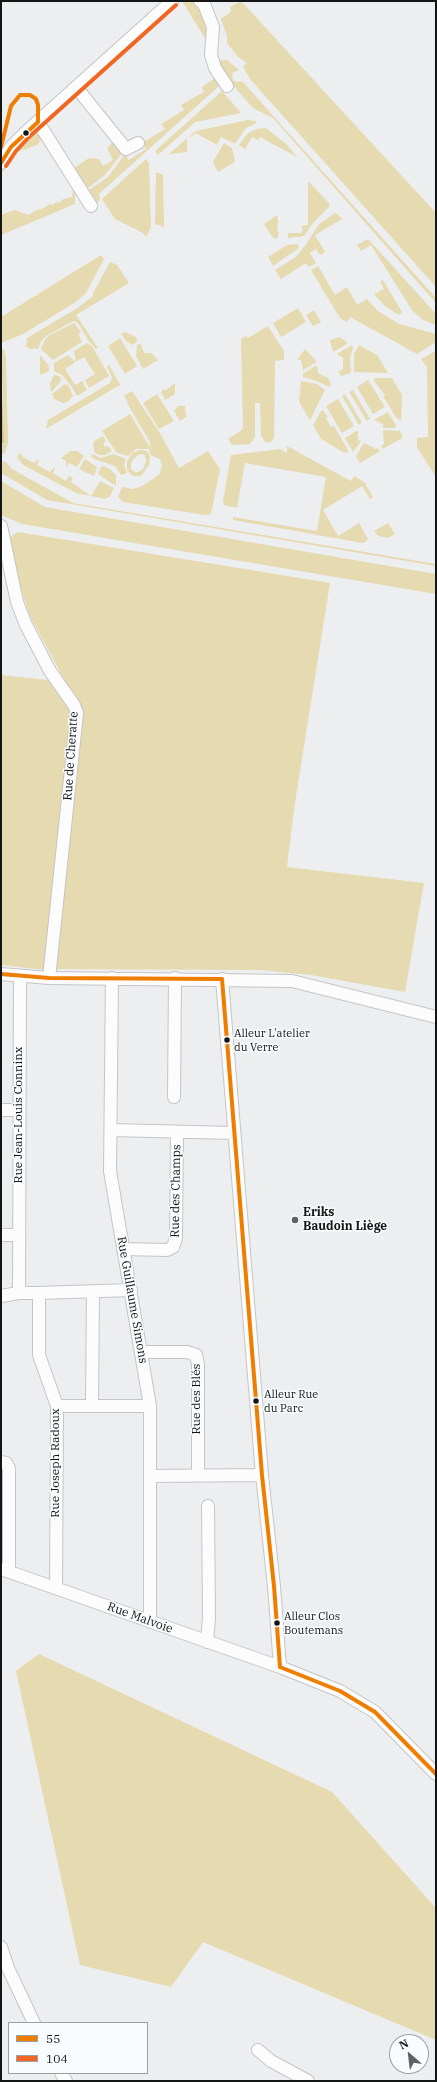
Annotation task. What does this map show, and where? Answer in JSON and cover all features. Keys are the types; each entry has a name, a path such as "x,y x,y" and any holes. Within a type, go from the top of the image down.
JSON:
{"street":[{"path":"1,163 11,147 172,1"},
{"path":"200,1 204,4 213,27 212,55 215,68 227,86"},
{"path":"76,87 126,149 138,143"},
{"path":"38,122 91,206"},
{"name":"Rue de Cheratte","path":"1,526 17,602 26,625 50,671 74,705 77,713 49,978"},
{"path":"1,974 49,978 175,978 292,981 436,1017"},
{"name":"Rue Jean-Louis Conninx","path":"19,1293 20,976"},
{"name":"Rue Guillaume Simons","path":"112,978 111,1179 150,1406 150,1622"},
{"path":"174,1097 175,978"},
{"path":"222,979 262,1475 274,1586 280,1667"},
{"path":"1,1110 19,1110"},
{"name":"Rue des Champs","path":"111,1130 234,1133"},
{"name":"Rue des Champs","path":"123,1249 167,1250 173,1247 176,1238 177,1132"},
{"path":"1,1236 19,1235"},
{"path":"1,1296 19,1293 130,1290"},
{"path":"92,1406 93,1292"},
{"name":"Rue Joseph Radoux","path":"39,1293 39,1356 58,1406 56,1588"},
{"name":"Rue des Blés","path":"141,1352 187,1352 196,1355 198,1364 198,1476"},
{"path":"58,1406 150,1406"},
{"path":"1,1462 6,1463 9,1468 5,1570"},
{"path":"150,1476 262,1475"},
{"path":"207,1642 209,1617 208,1506"},
{"name":"Rue Malvoie","path":"5,1570 280,1667 340,1691 375,1712 436,1774"},
{"path":"1,1947 8,1968 34,2022"},
{"path":"258,2050 271,2062 308,2081"}],"shaded area":[{"path":"182,1 194,1 198,4 208,28 208,43"},
{"path":"241,1 436,213 436,287 250,79 243,67 247,63 238,57 227,43 227,36 221,19 231,12 230,7"},
{"path":"227,60 239,70 232,73 233,80 237,82 242,81 436,298 436,303 273,118 253,108 231,83 218,61"},
{"path":"215,78 224,89 223,90 219,86 99,194 100,200 96,203 89,190 108,177 125,154 129,160 146,149 142,143 165,129 161,124 184,110 181,105 204,92 202,87"},
{"path":"222,91 241,113 195,122 158,155 155,151"},
{"path":"248,120 256,121 256,123 246,128 235,144 221,137 217,145 196,133 187,139 187,152 169,154 196,131"},
{"path":"266,128 286,144 297,157 260,137 258,140 252,137 245,149 239,145 248,133 256,129"},
{"path":"39,133 43,137 37,145 17,152 1,174 3,166 10,155 31,134"},
{"path":"114,141 123,152 105,175 88,188 74,168 89,158 99,159 103,166 113,160 107,148"},
{"path":"224,143 232,148 235,162 218,172 213,162"},
{"path":"146,159 149,163 151,227 146,237 143,233 115,219 102,199"},
{"path":"156,172 163,175 164,227 155,224"},
{"path":"308,181 329,203 329,207 313,223 304,236 288,238 288,233 302,233 302,226 308,225"},
{"path":"73,190 75,190 75,204 1,235 1,215 15,210 28,215 50,204 54,205 54,203 61,202 61,200 72,197"},
{"path":"335,213 342,219 315,235 325,252 320,255 316,249 310,253 316,263 309,267 306,263 281,279 275,270 296,257 319,224"},
{"path":"277,215 277,231 279,232 277,239 273,238 264,224"},
{"path":"369,240 436,314 436,325 423,320 412,310 371,245 361,251 357,245"},
{"path":"297,244 299,247 296,250 273,266 268,257 287,245"},
{"path":"101,255 104,259 86,293 76,302 23,334 1,343 1,317"},
{"path":"110,262 117,265 129,283 76,315 98,348 96,349 88,340 78,323 74,321 46,336 41,341 38,349 35,349 35,344 34,349 30,349 26,346 27,338 79,307 93,296 93,293"},
{"path":"318,266 335,295 347,287 357,305 367,299 378,311 399,324 436,334 436,342 417,354 350,317 347,322 340,318 311,270"},
{"path":"383,280 402,312 399,315 385,306 374,294 384,289 380,282"},
{"path":"298,308 306,322 281,337 273,323"},
{"path":"314,310 321,322 313,326 306,315"},
{"path":"74,323 81,332 78,334 82,342 53,360 41,349 44,341 48,336"},
{"path":"268,326 284,351 284,360 275,361 274,437 272,441 266,443 261,436 260,403 255,403 255,437 250,444 232,445 228,439 243,429 241,339 246,336 248,338"},
{"path":"125,332 136,337 137,342 132,345 126,341 121,334"},
{"path":"339,337 346,341 347,344 333,352 330,340"},
{"path":"120,338 137,366 125,374 108,346"},
{"path":"87,343 92,346 109,376 89,388 85,380 95,374 84,357 76,362 74,351"},
{"path":"141,344 144,353 151,353 158,360 143,369 136,356 137,345"},
{"path":"352,345 353,347 350,358 351,373 341,376 338,372 343,369 343,358 337,354"},
{"path":"359,345 377,355 388,373 354,372 354,354"},
{"path":"1,348 4,350 6,357 8,442 5,453 1,455 1,443 4,443"},
{"path":"305,349 317,362 303,370 301,360 297,360"},
{"path":"436,351 436,477 417,447 417,438 428,437 427,367 421,359"},
{"path":"40,355 49,366 49,371 43,374 40,374"},
{"path":"68,355 76,362 65,369 75,385 82,381 87,390 77,396 62,375 54,371 54,363"},
{"path":"1,364 4,443 1,443"},
{"path":"109,365 121,386 118,386 46,429 48,420 110,383 112,377 107,367"},
{"path":"317,365 318,373 328,378 331,384 329,387 317,381 303,377 303,374"},
{"path":"54,375 60,376 61,381 51,392 50,383"},
{"path":"375,378 392,378 402,395 401,420 397,419 383,396 385,395 374,381"},
{"path":"368,380 385,407 373,414 357,387"},
{"path":"301,381 317,384 325,390 310,420 299,402"},
{"path":"175,383 175,394 165,400 161,392 164,389 165,391"},
{"path":"65,384 69,386 73,396 67,402 63,403 54,399 52,394"},
{"path":"353,390 370,419 367,421 349,392"},
{"path":"132,391 160,433 179,468 208,451 220,469 211,514 205,515 123,502 118,497 122,487 132,489 140,487 156,477 160,473 162,465 160,459 152,456 149,451 150,442 124,396"},
{"path":"157,394 174,421 159,429 143,403"},
{"path":"345,394 362,423 359,425 342,396"},
{"path":"338,399 354,426 342,433 326,406"},
{"path":"178,406 185,406 186,417 180,421 174,411"},
{"path":"323,410 328,417 326,418 331,427 334,426 348,450 347,453 321,439 313,425"},
{"path":"388,412 396,425 395,428 383,428 383,424 374,420"},
{"path":"130,414 148,444 149,449 136,449 128,456 117,453 102,431"},
{"path":"358,430 358,440 361,441 353,452 345,438"},
{"path":"383,430 400,431 402,438 383,449 381,446 384,444"},
{"path":"103,436 106,442 103,443 105,447 108,446 112,451 105,455 99,455 95,453 93,445 94,441"},
{"path":"364,443 376,449 378,448 380,451 360,463 356,456"},
{"path":"287,446 351,481 354,476 364,482 373,497 370,499 362,486 323,510 338,536 359,523 368,539 366,541 363,543 233,520 233,517 317,531 326,477 245,463 237,508 224,505 223,501 231,455 281,449 287,453"},
{"path":"140,450 147,451 150,456 149,465 141,476 133,476 127,470 127,462 132,453","holes":["140,454 145,455 146,461 143,469 136,473 131,469 131,463 134,458"]},
{"path":"70,451 77,451 84,456 77,467 69,463 66,467 66,461 61,458"},
{"path":"21,453 23,457 34,463 39,459 37,465 50,472 54,467 53,473 66,481 69,476 73,478 71,482 91,496 76,493 23,465 17,457"},
{"path":"93,454 100,458 114,454 126,459 124,465 127,473 121,475 115,466 94,459 91,456"},
{"path":"85,459 97,467 94,476 79,469"},
{"path":"1,461 6,462 12,469 73,503 436,564 436,566 47,500 1,473"},
{"path":"104,466 116,475 116,486 98,474 101,467"},
{"path":"1,481 45,507 436,574 436,594 22,524 1,515"},
{"path":"100,481 114,488 110,496 106,499 91,496"},
{"path":"388,523 395,534 388,538 378,536 374,531"},
{"path":"18,532 330,583 294,809 287,867 424,883 405,992 311,975 259,970 54,969 81,711 30,616 20,586 10,537"},
{"path":"1,675 48,680 71,707 46,970 1,965"},
{"path":"39,1654 332,1792 436,1908 436,2040 429,2037 429,2034 422,2034 203,1942 171,1987 80,1965 16,1671"}],"transit line":[{"name":"104","path":"6,166 16,151 29,137 176,5"},
{"name":"55","path":"1,147 11,106 20,95 30,95 36,99 38,105 38,122 11,147 1,163"},
{"name":"55","path":"1,974 49,978 222,979"},
{"name":"55","path":"222,979 262,1475 274,1586 280,1667"},
{"name":"55","path":"280,1667 340,1691 375,1712 436,1774"}],"place":[{"name":"Alleur L'atelier du Verre","path":"227,1040"},
{"name":"Eriks Baudoin Liège","path":"295,1220"},
{"name":"Alleur Rue du Parc","path":"256,1401"},
{"name":"Alleur Clos Boutemans","path":"277,1623"}]}
